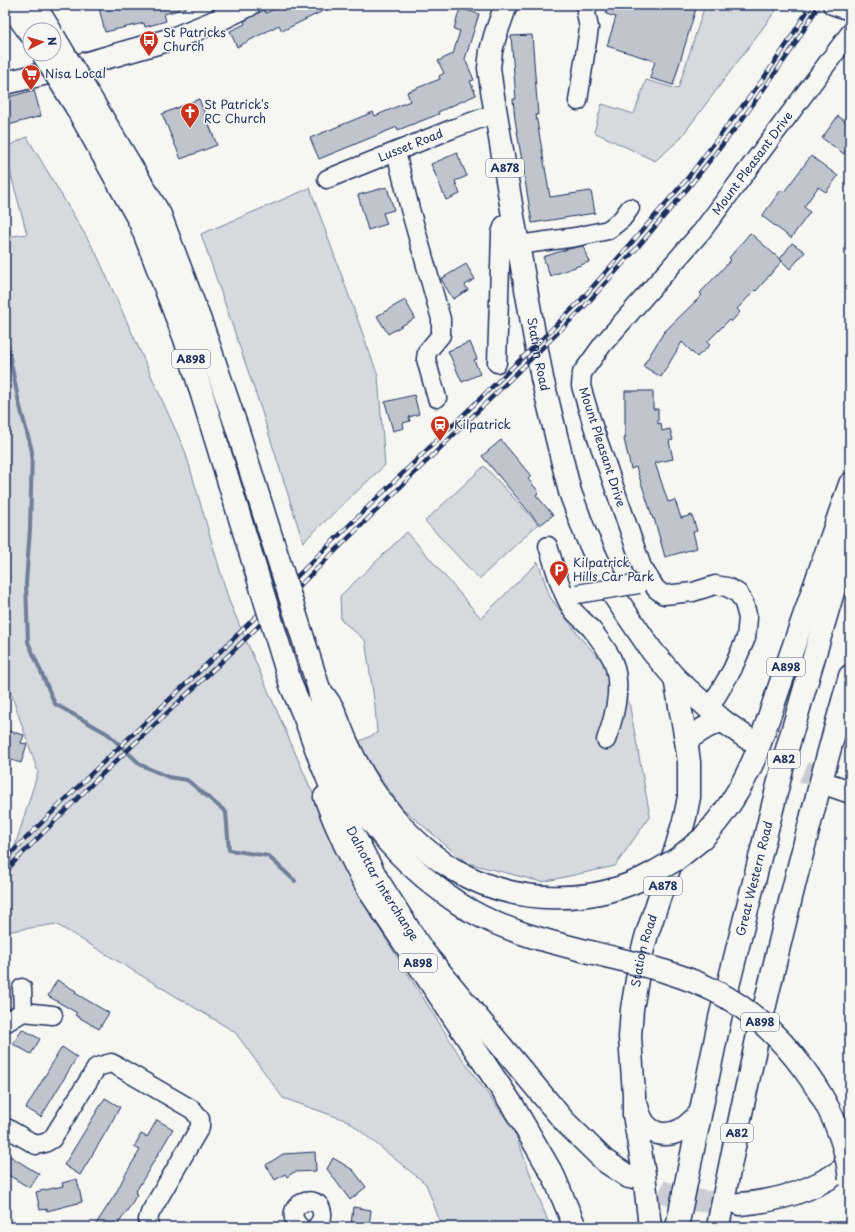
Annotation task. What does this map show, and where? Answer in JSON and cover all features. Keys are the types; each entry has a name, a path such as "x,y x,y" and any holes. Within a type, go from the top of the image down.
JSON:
{"main road":[{"path":"10,5 22,22"},
{"path":"34,5 45,22"},
{"path":"5,83 77,66 175,38 212,23 249,5"},
{"name":"Station Road","path":"506,5 495,36 489,68 514,222 542,378 561,459 576,510 613,594 652,651 675,678 716,715 747,738"},
{"name":"A898","path":"62,50 160,215 204,331 235,424 319,689 323,720 352,790 362,807 389,843 404,859 434,886 470,911 521,933 543,940 663,970 699,984 742,1008 764,1026 794,1057 812,1082 834,1120 844,1148 850,1179"},
{"name":"A898","path":"48,62 75,105 140,222 185,339 292,685 295,712 332,817 358,871 370,892 513,1106 541,1153 554,1178 575,1227"},
{"name":"A898","path":"319,689 332,709 359,767 384,806 410,834 430,852 459,872 484,884 509,892 541,897 580,896 606,891 638,881 677,859 702,839 729,807 749,772 850,484"},
{"name":"Great Western Road","path":"677,1227 720,1018 787,749 850,534"},
{"name":"A82","path":"718,1227 745,1093 774,968 803,849 850,676"},
{"name":"Station Road","path":"634,1095 630,1037 636,983 647,934 677,845 685,818 689,797 689,762 675,678"},
{"name":"Dalnottar Interchange","path":"292,685 342,813 378,881 422,950 565,1122 605,1161 629,1177"},
{"path":"686,740 704,727 714,723 716,715"},
{"name":"A878","path":"634,1095 641,1118 648,1128 655,1133 673,1133 682,1129 700,1114"},
{"name":"A878","path":"634,1095 634,1115 644,1174 650,1227"},
{"path":"740,1204 774,1200 796,1193 831,1177 850,1164"}],"street":[{"path":"578,101 589,28 586,13 588,5"},
{"name":"Mount Pleasant Drive","path":"716,715 732,670 746,638 748,618 744,604 738,593 727,587 715,585 692,592 664,595 645,582 642,567 593,426 581,386 582,373 603,344 702,231 850,33"},
{"name":"Lusset Road","path":"327,179 496,113"},
{"path":"396,152 410,209 441,319 441,335 427,352 426,359 437,398"},
{"path":"518,245 576,237 608,230 622,219 630,208"},
{"path":"497,363 501,233 504,225 514,222"},
{"path":"548,546 571,594 573,610 592,630 613,660 618,692 612,723 606,740"},
{"path":"571,594 645,582"},
{"path":"22,988 23,1012"},
{"path":"5,1023 23,1012 53,1015"},
{"path":"5,1127 36,1145 52,1139 97,1067 111,1063 193,1110 200,1118 200,1127 150,1213 148,1220 149,1227"},
{"path":"299,1227 294,1219 295,1209 302,1202 307,1201 316,1203 321,1210 322,1220 316,1227"}],"shaded area":[{"path":"705,5 780,5 679,140 655,161 594,132 602,104 634,114 646,80 678,89"},
{"path":"27,137 96,253 185,451 229,601 310,787 372,917 458,1053 514,1130 550,1227 442,1227 426,1184 348,1121 283,1098 235,1032 56,924 5,932 5,878 38,772 5,676 5,237 27,234 5,153 5,148"},
{"path":"310,188 378,376 385,465 303,542 261,409 201,234"},
{"path":"484,466 538,524 479,579 425,521"},
{"path":"407,532 481,618 538,562 550,597 584,642 626,686 650,816 615,866 542,882 467,863 401,807 356,743 377,733 375,706 365,640 341,620 340,596"}],"building":[{"path":"110,5 185,5 186,8 164,14 166,21 145,27 144,23 105,32 99,8"},
{"path":"283,5 335,5 282,31 279,25 237,47 230,31 245,24 244,21 264,10 266,13"},
{"path":"608,5 697,5 673,85 650,78 655,61 607,46 616,17 606,14"},
{"path":"460,8 479,14 465,59 474,80 470,81 476,95 438,112 439,114 398,130 397,127 319,159 310,138 373,112 375,116 410,101 407,92 440,79 439,76 444,73 438,61 453,54 460,31 454,29"},
{"path":"532,35 538,115 536,115 550,197 591,191 595,213 532,223 515,119 513,99 516,99 511,36"},
{"path":"34,90 41,116 5,126 5,98"},
{"name":"St Patrick's RC Church","path":"199,99 217,145 181,159 162,114"},
{"path":"838,116 850,125 850,155 845,151 844,154 822,138"},
{"path":"457,153 467,176 455,181 460,194 446,200 431,164"},
{"path":"811,156 838,176 826,192 818,187 804,207 810,212 791,238 762,216 781,190 784,192"},
{"path":"387,187 394,210 383,213 387,224 368,230 358,195"},
{"path":"750,233 782,261 756,291 755,290 737,309 740,312 731,322 729,320 707,342 710,345 697,357 682,342 661,377 643,366 664,332 702,295 700,293 731,260 729,258"},
{"path":"792,243 805,252 790,269 780,259"},
{"path":"583,246 589,262 550,276 543,257"},
{"path":"466,264 475,279 465,285 468,290 453,299 441,279"},
{"path":"405,300 415,318 388,334 377,316"},
{"path":"470,342 477,359 474,360 480,374 462,382 448,351"},
{"path":"625,391 653,391 653,409 658,409 658,424 661,423 662,431 670,429 673,440 669,441 673,459 655,463 668,502 675,500 681,518 692,515 697,531 693,532 697,548 665,557 654,518 653,519 636,467 631,469 624,439"},
{"path":"414,395 419,414 409,417 410,421 403,423 404,428 393,431 385,402"},
{"path":"501,440 531,476 528,479 539,492 536,495 553,515 540,525 482,456"},
{"path":"5,730 24,735 21,743 27,744 21,763 5,758"},
{"path":"57,980 76,991 75,993 109,1013 99,1029 75,1015 77,1013 48,996"},
{"path":"22,1029 40,1039 31,1054 13,1044"},
{"path":"62,1047 77,1057 41,1117 26,1108"},
{"path":"105,1098 120,1107 80,1175 64,1165"},
{"path":"157,1120 173,1129 135,1193 137,1194 131,1205 116,1227 94,1227 116,1193 140,1150 134,1147 141,1134 147,1137"},
{"path":"315,1152 316,1171 294,1172 287,1177 285,1174 275,1180 266,1165 283,1154"},
{"path":"5,1153 39,1174 30,1188 5,1173"},
{"path":"333,1158 353,1170 366,1187 350,1200 327,1169"},
{"path":"77,1179 82,1202 47,1211 47,1209 40,1210 36,1192 63,1186 62,1183"},
{"path":"353,1207 371,1210 369,1227 351,1225"}],"waterway":[{"path":"5,333 19,403 32,451 30,529 26,583 28,642 55,704 108,734 141,765 168,777 187,780 226,812 229,850 268,856 295,881"}],"tunnel":[{"path":"747,738 795,767 833,786"},
{"path":"630,1177 660,1191 687,1199 740,1204"}],"railway":[{"path":"5,859 581,300 686,180 763,79 811,5"},
{"path":"5,873 14,862 98,778 233,651 583,308 688,188 741,121 790,52 819,5"}],"place":[{"name":"St Patricks Church","path":"149,57"},
{"name":"Nisa Local","path":"31,91"},
{"name":"St Patrick's RC Church","path":"190,129"},
{"name":"Kilpatrick","path":"440,442"},
{"name":"Kilpatrick Hills Car Park","path":"559,587"}]}
